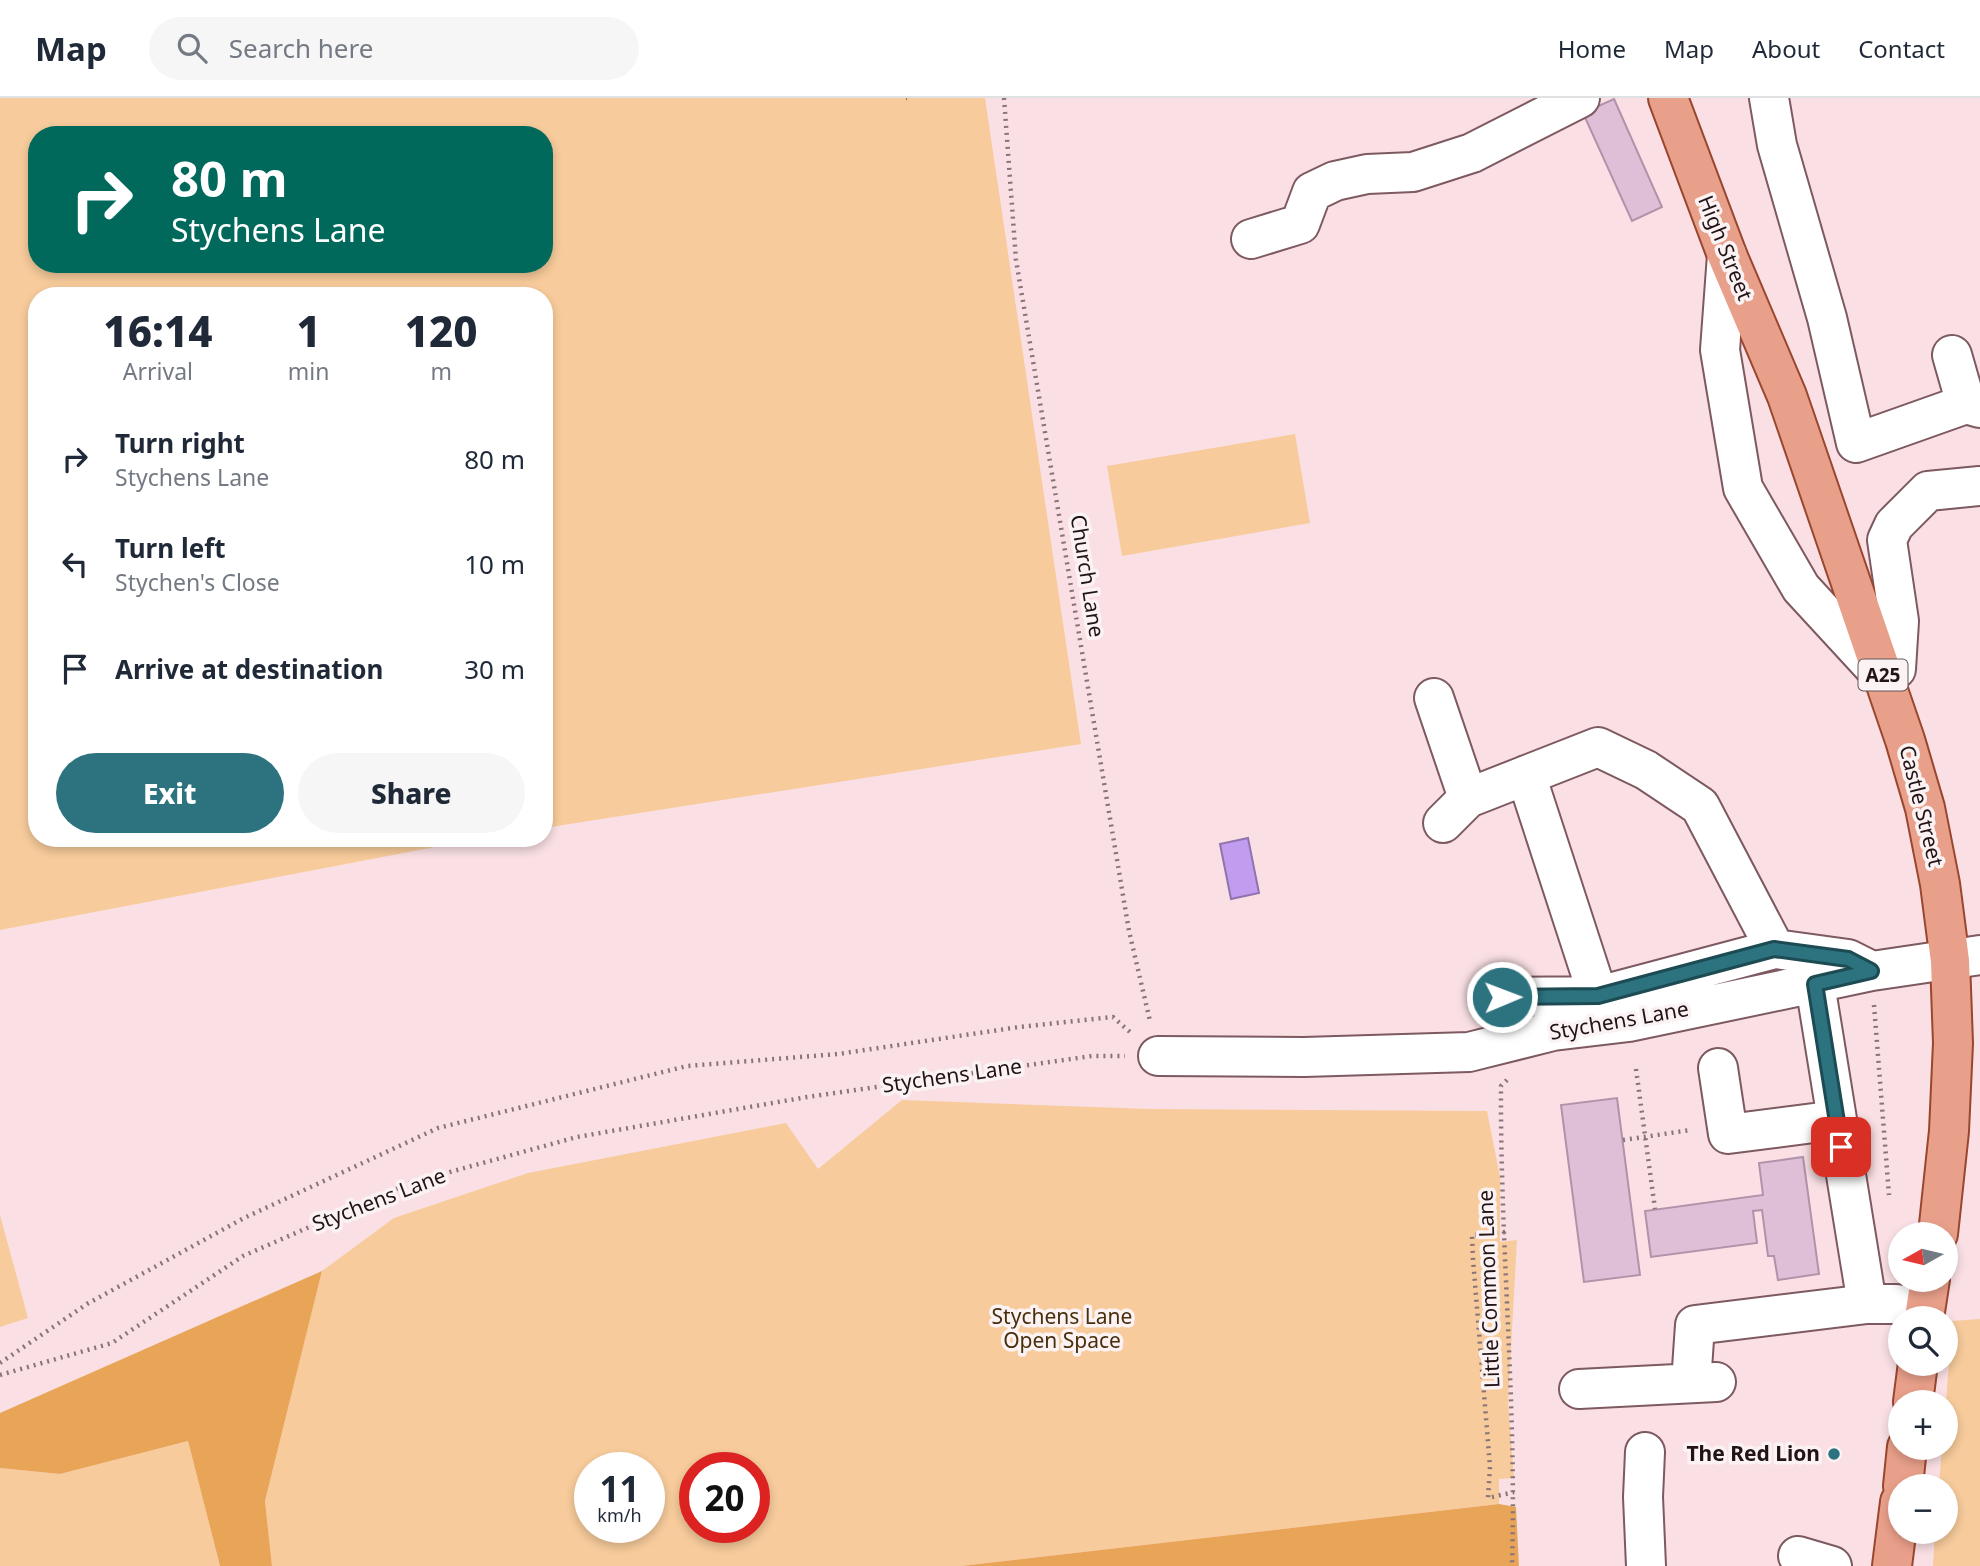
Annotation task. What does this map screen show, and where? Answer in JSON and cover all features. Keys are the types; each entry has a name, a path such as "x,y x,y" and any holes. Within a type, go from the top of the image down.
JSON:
{"main road":[{"name":"High Street","path":"1668,98 1727,256 1787,396"},
{"name":"Castle Street","path":"1787,396 1925,808 1940,884 1965,958 1953,1056 1949,1131 1939,1222"},
{"path":"1892,1566 1895,1544"}],"street":[{"path":"1251,239 1300,224 1312,192 1335,181 1367,174 1413,172 1472,153 1580,98"},
{"path":"1769,98 1777,145 1827,318 1856,443 1973,406 1952,355"},
{"path":"1727,256 1720,350 1742,488 1801,588 1883,677 1896,669 1899,621 1887,540 1894,525 1928,491 1980,486"},
{"path":"1434,698 1455,810 1526,775 1598,747 1646,770 1700,806 1774,949"},
{"path":"1526,775 1598,996"},
{"path":"1502,997 1598,996 1774,949 1848,959 1871,971"},
{"name":"Stychens Lane","path":"1158,1056 1304,1057 1469,1052 1553,1031 1629,1022 1871,971 1965,958"},
{"path":"1815,984 1867,1304"},
{"path":"1718,1068 1728,1134 1837,1120"},
{"path":"1579,1390 1704,1383 1695,1325 1867,1304 1926,1302"},
{"path":"1645,1452 1643,1497 1646,1566"}],"path":[{"name":"Church Lane","path":"1004,98 1016,260 1129,931 1158,1056"},
{"path":"1871,971 1890,1207"},
{"path":"0,1363 87,1304 244,1218 438,1128 687,1066 838,1054 1019,1027 1113,1017 1158,1056"},
{"name":"Stychens Lane","path":"0,1375 113,1343 243,1256 411,1183 565,1140 807,1097 1092,1056 1158,1056"},
{"path":"1636,1069 1655,1209"},
{"name":"Little Common Lane","path":"1510,1077 1501,1086 1500,1177 1505,1232 1514,1492 1512,1566"},
{"path":"1623,1140 1726,1124"},
{"path":"1505,1232 1472,1235 1490,1466 1488,1498 1514,1492"}],"green space":[{"path":"0,98 985,98 1081,744 553,827 553,287 28,287 28,847 435,847 0,930"},
{"path":"1295,434 1310,523 1122,556 1107,466"},
{"name":"Stychens Lane Open Space","path":"902,1100 1149,1109 1487,1111 1500,1177 1500,1242 1517,1240 1508,1401 1514,1478 1499,1479 1499,1504 961,1566 272,1566 265,1501 322,1271 394,1218 528,1173 786,1123 818,1169"},
{"path":"0,1215 28,1318 0,1327"},
{"path":"1980,1319 1980,1566 1933,1566 1934,1544 1958,1544 1958,1474 1940,1474 1941,1460 1958,1460 1958,1390 1947,1390 1948,1376 1958,1376 1958,1321"},
{"path":"188,1441 220,1566 0,1566 0,1468 60,1474"}],"shaded area":[{"path":"1248,838 1259,893 1231,899 1220,844"},
{"path":"322,1271 265,1501 272,1566 220,1566 188,1441 60,1474 0,1468 0,1413"},
{"path":"1499,1504 1516,1507 1519,1566 961,1566"}],"building":[{"path":"1614,99 1662,207 1632,221 1583,113"},
{"path":"1617,1098 1640,1275 1584,1282 1561,1105"},
{"path":"1803,1157 1819,1274 1778,1280 1774,1256 1768,1256 1762,1210 1753,1211 1757,1243 1651,1257 1645,1211 1763,1195 1759,1163"}],"place":[{"name":"The Red Lion","path":"1834,1454"}],"route":[{"path":"1502,997 1598,996 1774,949 1848,959 1871,971 1815,984 1841,1147"}]}
